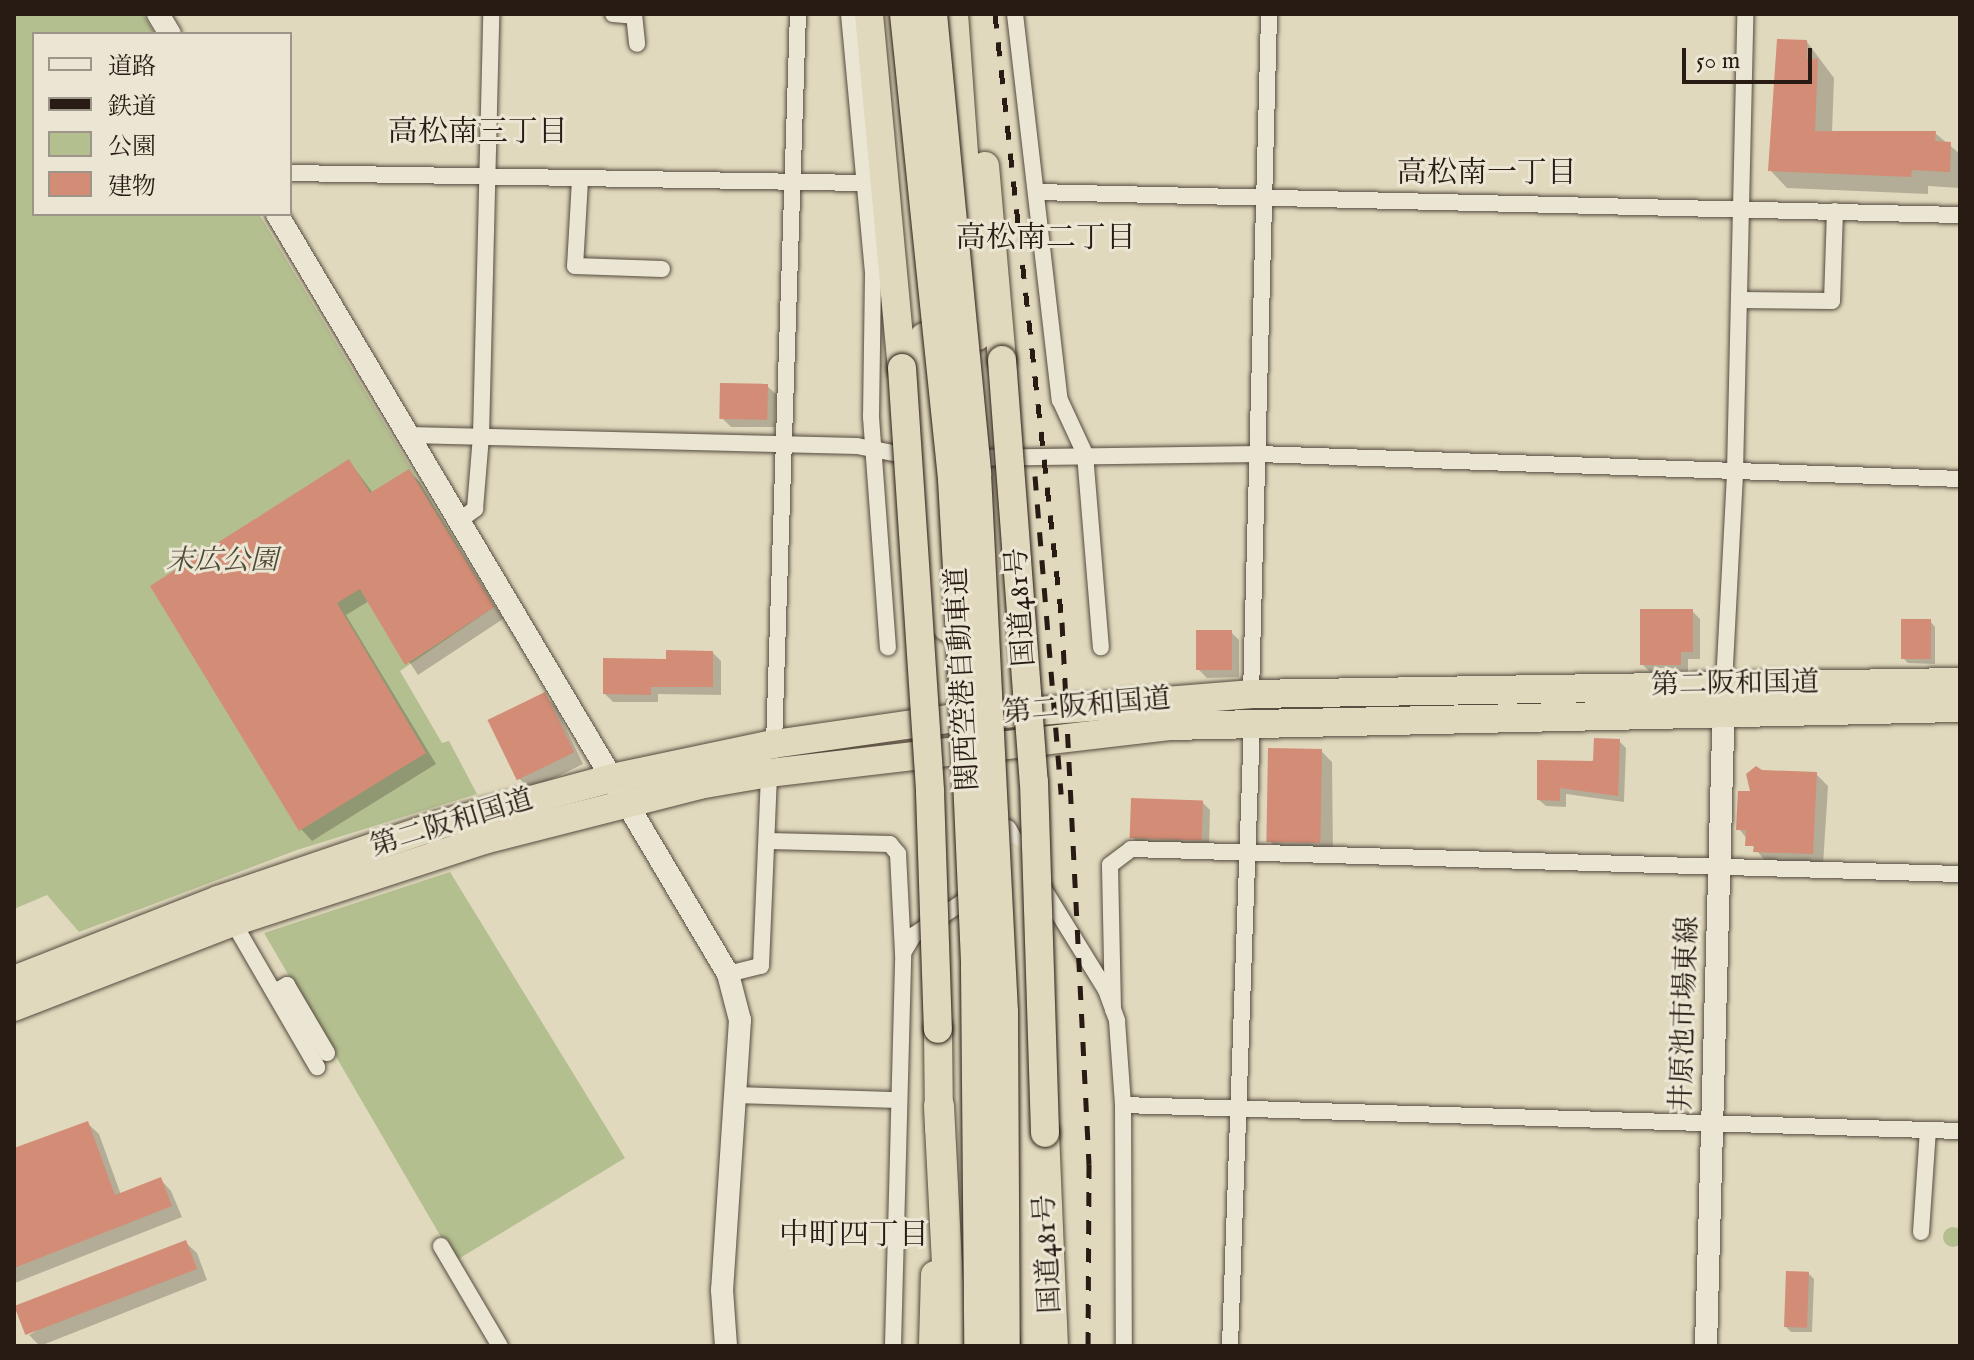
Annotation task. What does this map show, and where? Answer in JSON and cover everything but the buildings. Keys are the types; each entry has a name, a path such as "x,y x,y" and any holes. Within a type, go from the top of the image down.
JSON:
{"highway":[{"path":"869,14 902,368 930,792 939,1106 933,1346"},
{"path":"892,14 934,458 972,1001 973,1346"},
{"name":"関西空港自動車道","path":"905,14 953,479 962,641 976,967 979,1346"},
{"name":"関西空港自動車道","path":"932,14 976,474 1003,1012 1005,1346"},
{"path":"954,14 1022,1048 1033,1168 1036,1346"},
{"name":"国道481号","path":"967,14 1002,360 1034,782 1045,1133 1033,1168 1054,1346"},
{"name":"第二阪和国道","path":"14,980 335,859 612,778 774,744 954,718 1001,715 1724,698 1960,682"},
{"name":"第二阪和国道","path":"1724,698 1960,708"},
{"name":"第二阪和国道","path":"14,1007 233,922 484,840 627,804 769,773 1002,746 1251,708"},
{"path":"939,1106 954,1346"},
{"path":"1020,1346 1033,1168"},
{"path":"954,1346 974,1189"}],"street":[{"path":"158,14 169,32"},
{"path":"460,520 475,509 481,436 491,14"},
{"path":"613,14 634,15 637,44"},
{"path":"774,744 798,14"},
{"path":"849,14 873,274 874,450 888,647"},
{"path":"1015,14 1060,400 1085,454 1101,647"},
{"path":"1230,1346 1259,454 1269,14"},
{"path":"1724,698 1735,472 1745,14"},
{"path":"292,173 487,179 865,183"},
{"path":"580,180 575,266 662,269"},
{"path":"1037,192 1960,215"},
{"path":"1740,300 1832,301 1835,211"},
{"path":"278,216 728,974 740,1020 722,1290 726,1346"},
{"path":"409,435 782,444 874,450 934,458 1059,461 1085,454 1259,454 1960,479"},
{"name":"井原池市場東線","path":"1706,1346 1724,698"},
{"path":"728,974 761,966 769,773"},
{"path":"1008,828 1113,1010"},
{"path":"768,841 890,844 898,854 903,953 893,1346"},
{"path":"1124,1346 1123,1105 1113,1010 1110,865 1131,849 1246,856 1960,874"},
{"path":"903,953 914,935 964,901"},
{"path":"233,922 274,992 322,1060"},
{"path":"736,1095 899,1100"},
{"path":"1123,1105 1960,1131"},
{"path":"1921,1232 1928,1130"},
{"path":"441,1246 500,1346"}],"green space":[{"name":"末広公園","path":"14,14 143,14 154,32 32,32 32,216 260,216 494,607 400,671 442,743 449,741 477,794 297,850 79,932 47,895 14,909"},
{"path":"450,872 625,1158 455,1261 264,933"},
{"path":"1953,1227 1960,1230 1963,1237 1960,1244 1953,1247 1946,1244 1943,1237 1946,1230"}],"railway":[{"path":"995,14 1062,622 1089,1164 1088,1346"},
{"path":"1035,476 1061,794"}],"district":[{"name":"高松南三丁目","path":"478,133"},
{"name":"高松南一丁目","path":"1487,174"},
{"name":"高松南二丁目","path":"1046,239"},
{"name":"中町四丁目","path":"854,1236"}]}
